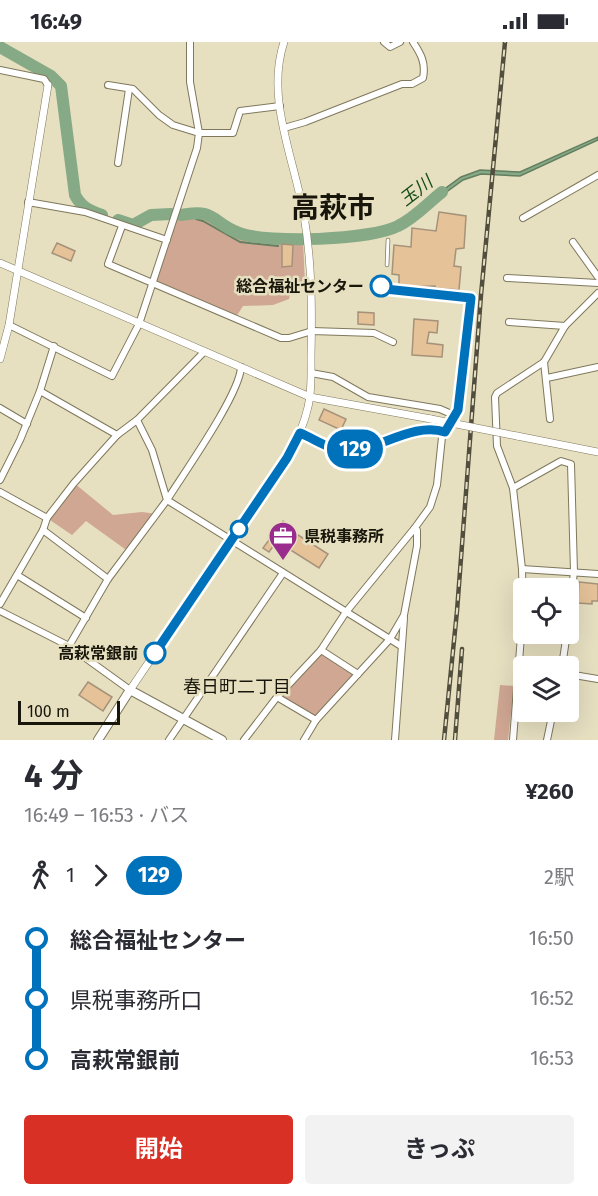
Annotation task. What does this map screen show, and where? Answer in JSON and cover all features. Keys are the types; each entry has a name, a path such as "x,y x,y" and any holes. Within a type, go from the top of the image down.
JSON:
{"main road":[{"path":"98,740 130,690 222,740"}],"street":[{"path":"9,325 112,376 139,324 197,148 199,133 190,82 190,42"},
{"path":"0,611 69,646 130,690 287,458 300,433 310,397 312,331 308,245 304,216 280,106 278,63 284,42"},
{"path":"384,42 390,47 400,42"},
{"path":"284,128 402,84 412,84 423,78 425,66 413,42"},
{"path":"0,70 44,79 48,85 9,325 0,359"},
{"path":"108,85 133,89 159,116 173,125 199,133 233,133 240,111 280,106"},
{"path":"118,163 129,89"},
{"path":"523,219 598,175"},
{"path":"28,202 85,212 167,240"},
{"path":"122,226 108,264 281,338 312,331 374,333 393,342"},
{"path":"573,242 598,277"},
{"path":"0,264 310,397 598,452"},
{"path":"507,278 598,283"},
{"path":"522,656 524,610 522,569 513,488 497,446 495,397 497,393 544,362 565,326 598,293"},
{"path":"244,740 277,697 321,650 346,612 430,507 434,496 442,437 456,416 471,298"},
{"path":"509,322 565,326"},
{"path":"0,480 27,424 54,346"},
{"path":"0,604 43,530 47,518 68,489 117,435 137,420 204,351"},
{"path":"544,362 550,419"},
{"path":"69,646 108,579 167,500 229,399 241,376 241,367"},
{"path":"547,378 598,368"},
{"path":"311,373 333,377 368,397 440,409 456,416"},
{"path":"40,391 117,435"},
{"path":"0,408 27,424"},
{"path":"137,420 152,450 167,500 401,646"},
{"path":"300,433 345,451 418,430 437,429 445,432"},
{"path":"513,488 561,461 571,464 573,578"},
{"path":"0,492 47,518"},
{"path":"395,740 404,615 417,546 417,530 414,529"},
{"path":"43,530 108,579"},
{"path":"522,569 598,574"},
{"path":"169,740 283,573"},
{"path":"17,575 86,618"},
{"path":"304,740 316,720 390,639 404,615"},
{"path":"321,650 358,674"},
{"path":"579,676 598,679"},
{"path":"277,697 316,720"},
{"path":"513,740 515,722"},
{"path":"547,740 551,722"}],"lane":[{"path":"387,265 388,240"},
{"path":"381,286 385,289 471,298"}],"shaded area":[{"path":"598,137 598,140 520,176 481,174 463,180 430,204 428,201 461,177 480,170 520,172"},
{"path":"201,212 245,234 303,240 305,285 292,284 289,299 273,305 243,306 236,317 154,282 174,220 187,214"},
{"path":"74,483 113,515 142,512 157,514 129,552 86,521 72,535 47,518"},
{"path":"321,650 358,674 316,720 277,697"},
{"path":"500,685 513,686 508,740 494,740"}],"building":[{"name":"総合福祉センター","path":"439,212 466,216 464,248 456,249 454,266 461,267 459,290 435,288 435,286 405,287 399,285 399,275 392,274 394,245 411,247 412,228 436,231"},
{"path":"57,243 75,251 71,261 52,253"},
{"path":"282,244 293,245 292,266 282,267"},
{"path":"358,312 374,313 374,325 358,324"},
{"path":"414,319 438,321 437,333 429,332 427,343 443,345 442,357 412,355"},
{"path":"324,409 346,419 341,430 319,420"},
{"path":"283,521 295,530 291,535 284,531 269,552 263,548"},
{"path":"298,535 328,554 319,568 289,549"},
{"path":"579,582 598,584 598,601 592,601 592,604 579,603"},
{"path":"88,682 112,697 103,711 79,695"}],"waterway":[{"name":"玉川","path":"0,47 51,76 61,86 75,195 86,208 102,215"},
{"name":"玉川","path":"181,215 201,213 239,233 273,239 319,239 366,235 404,223 442,192"},
{"name":"玉川","path":"118,220 133,225 151,215 171,214"},
{"path":"196,219 240,242 278,246"}],"railway":[{"path":"444,740 457,611 481,295 505,42"},
{"path":"455,740 462,649"}],"bus line":[{"name":"129","path":"155,653 287,458 300,433 345,451 418,430 437,429 445,432 456,416 471,298 385,289 381,286"}],"place":[{"name":"総合福祉センター","path":"381,286"},
{"name":"県税事務所","path":"283,562"},
{"name":"高萩常銀前","path":"155,653"}],"district":[{"name":"高萩市","path":"333,207"},
{"name":"春日町二丁目","path":"237,687"}]}
